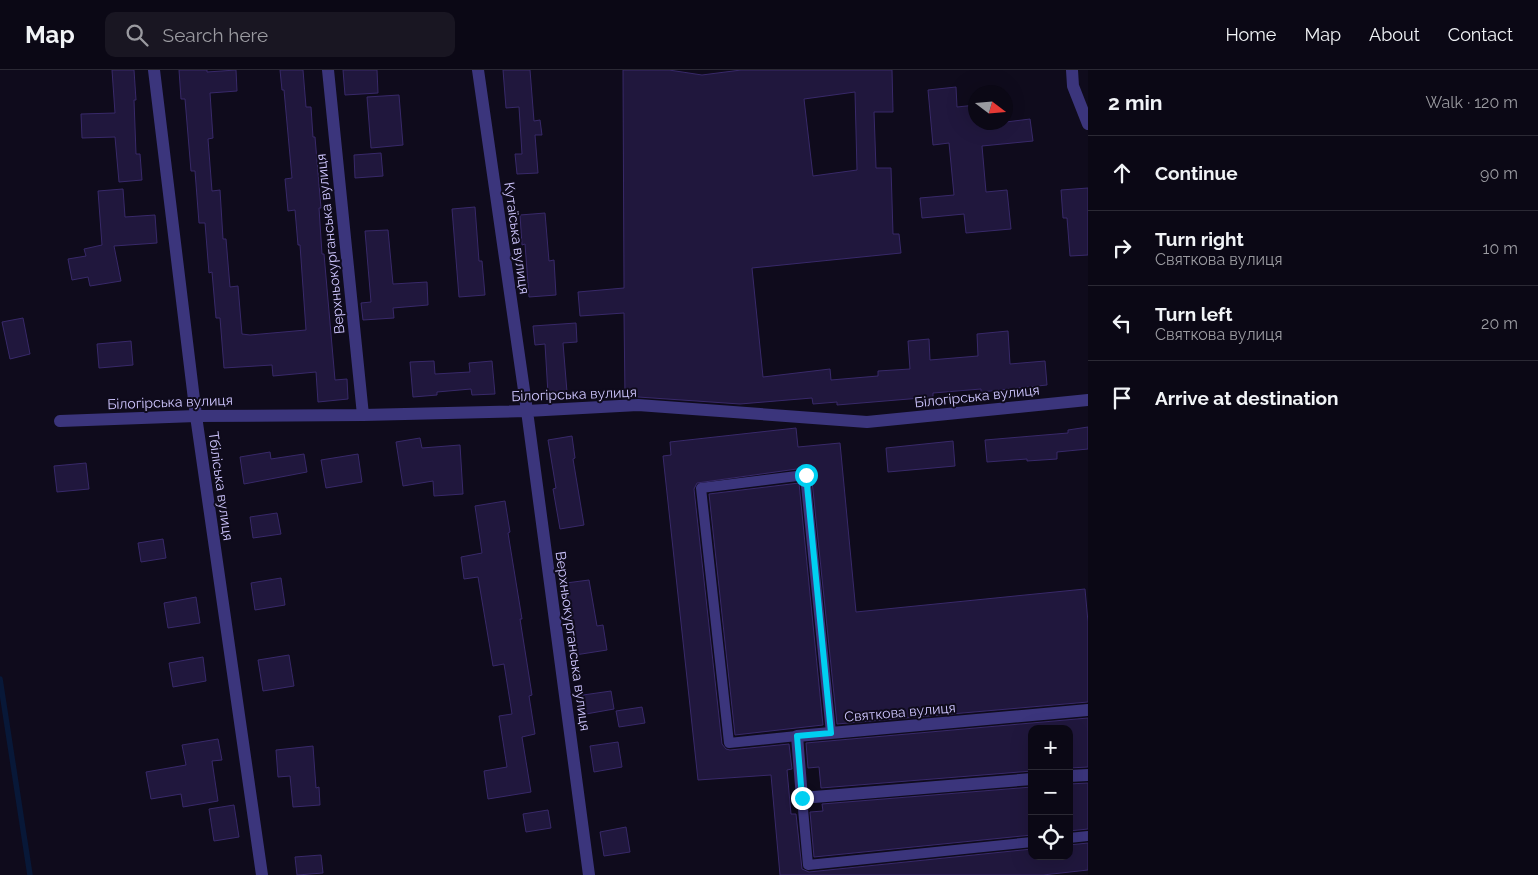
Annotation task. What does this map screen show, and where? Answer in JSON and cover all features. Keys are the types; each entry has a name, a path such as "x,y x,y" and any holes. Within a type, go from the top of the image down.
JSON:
{"street":[{"name":"Тбіліська вулиця","path":"154,70 196,416 262,875"},
{"name":"Верхньокурганська вулиця","path":"328,70 363,416"},
{"name":"Кутаїська вулиця","path":"478,70 527,411"},
{"path":"1072,70 1073,86 1088,124"},
{"name":"Білогірська вулиця","path":"60,421 196,416 363,416 527,411 638,405 868,422 1088,400"},
{"name":"Верхньокурганська вулиця","path":"527,411 588,875"},
{"name":"Святкова вулиця","path":"797,736 1088,710"},
{"path":"797,736 802,798 1028,780"},
{"path":"1073,776 1088,775"}],"lane":[{"path":"797,736 729,743 701,488 806,475 831,733"},
{"path":"802,798 808,870 1028,842"},
{"path":"1073,838 1088,836"}],"building":[{"path":"112,70 134,70 136,154 140,154 142,180 119,182 115,137 82,138 81,114 115,113"},
{"path":"179,70 207,70 207,72 236,70 237,91 210,93 213,138 208,139 212,191 220,190 223,239 226,239 230,287 238,286 242,334 250,335 306,330 300,245 298,245 295,210 288,211 285,179 292,178 284,90 282,90 280,70 303,70 306,107 311,107 313,137 315,137 321,208 319,208 322,254 324,254 335,380 347,379 348,399 318,402 316,372 273,376 272,365 224,368 220,318 216,318 212,272 209,273 205,223 199,223 195,171 191,171 185,99 181,99"},
{"path":"343,70 377,70 378,93 345,95"},
{"path":"503,70 530,70 534,121 540,120 542,135 535,135 538,173 517,174 515,154 522,154 519,107 506,108"},
{"path":"623,70 669,70 702,75 741,70 892,70 893,112 874,112 876,168 891,168 893,234 899,234 901,253 752,268 763,377 830,369 831,380 878,376 878,371 910,369 908,341 929,339 930,360 978,356 977,334 1008,331 1010,364 1045,361 1047,385 981,392 981,389 933,393 933,397 837,405 837,402 813,404 812,398 740,404 625,397 624,313 580,316 578,292 624,288","holes":["855,92 857,170 813,176 804,99"]},
{"path":"956,87 957,107 968,106 968,130 1013,130 1013,121 1030,119 1033,141 982,146 986,192 1007,190 1011,229 966,233 964,214 922,218 920,198 954,195 949,143 933,145 928,90"},
{"path":"399,95 403,145 371,148 367,97"},
{"path":"381,153 383,176 355,178 354,155"},
{"path":"1088,188 1088,255 1070,256 1067,218 1063,218 1061,190"},
{"path":"123,189 125,217 155,215 157,243 114,246 121,281 90,286 88,277 72,280 68,259 86,256 84,249 102,245 98,191"},
{"path":"475,207 479,261 482,261 485,295 459,297 452,209"},
{"path":"545,213 549,261 554,260 556,295 529,297 525,244 522,245 520,215"},
{"path":"388,230 393,284 427,282 428,305 393,308 394,318 363,320 361,303 371,302 365,231"},
{"path":"23,318 30,354 10,359 2,322"},
{"path":"576,323 577,342 563,343 567,392 548,394 545,344 535,345 533,326"},
{"path":"131,341 133,365 99,368 97,344"},
{"path":"434,361 435,374 470,372 469,363 492,361 495,394 472,395 471,389 437,392 437,395 413,397 410,362"},
{"path":"1088,427 1088,449 1057,452 1057,459 987,462 985,440 1068,433 1068,430"},
{"path":"796,428 798,447 840,443 856,612 1085,589 1088,622 1088,702 837,724 811,471 804,468 697,483 694,489 722,744 726,749 730,750 789,744 792,769 787,770 791,814 796,814 802,869 809,872 1028,849 1028,860 1073,860 1073,845 1088,843 1088,870 1043,875 780,875 771,775 698,780 663,456 671,455 670,442"},
{"path":"572,436 575,458 573,459 584,525 560,529 553,489 556,488 548,440"},
{"path":"420,438 422,448 460,445 463,494 434,496 433,481 403,486 396,442"},
{"path":"953,441 955,466 888,472 886,448"},
{"path":"270,452 271,459 304,454 307,472 244,484 240,457"},
{"path":"358,454 362,482 326,488 321,460"},
{"path":"86,463 89,489 57,492 54,466"},
{"path":"799,483 823,725 735,735 709,494"},
{"path":"505,501 532,695 529,696 535,734 522,737 531,792 488,799 484,771 507,767 499,716 512,714 504,664 493,666 478,577 464,579 461,557 482,553 475,506"},
{"path":"277,513 281,534 253,538 250,517"},
{"path":"163,539 166,558 141,562 138,543"},
{"path":"281,578 285,605 255,610 251,583"},
{"path":"589,580 597,626 603,625 607,650 575,655 566,583"},
{"path":"196,597 200,623 168,628 164,603"},
{"path":"289,655 294,686 263,691 258,660"},
{"path":"203,657 206,681 173,687 169,663"},
{"path":"611,691 614,709 586,714 583,695"},
{"path":"642,707 645,723 619,727 616,711"},
{"path":"1088,718 1088,767 1073,768 1073,725 1028,725 1028,771 821,788 819,767 808,768 806,743"},
{"path":"218,739 222,760 212,761 218,801 183,807 181,794 151,799 146,772 186,765 182,745"},
{"path":"618,742 622,767 594,772 590,746"},
{"path":"313,746 316,788 319,787 320,805 293,807 290,776 278,777 276,750"},
{"path":"1088,783 1088,829 1073,831 1073,784"},
{"path":"1028,787 1028,835 814,857 810,812 823,811 822,804"},
{"path":"234,805 239,837 214,841 209,809"},
{"path":"548,810 551,828 526,832 523,814"},
{"path":"626,827 630,852 604,856 600,832"},
{"path":"321,855 323,873 297,875 295,857"}],"waterway":[{"path":"0,679 30,875"}],"route":[{"path":"802,798 797,736 831,733 806,475"}]}
